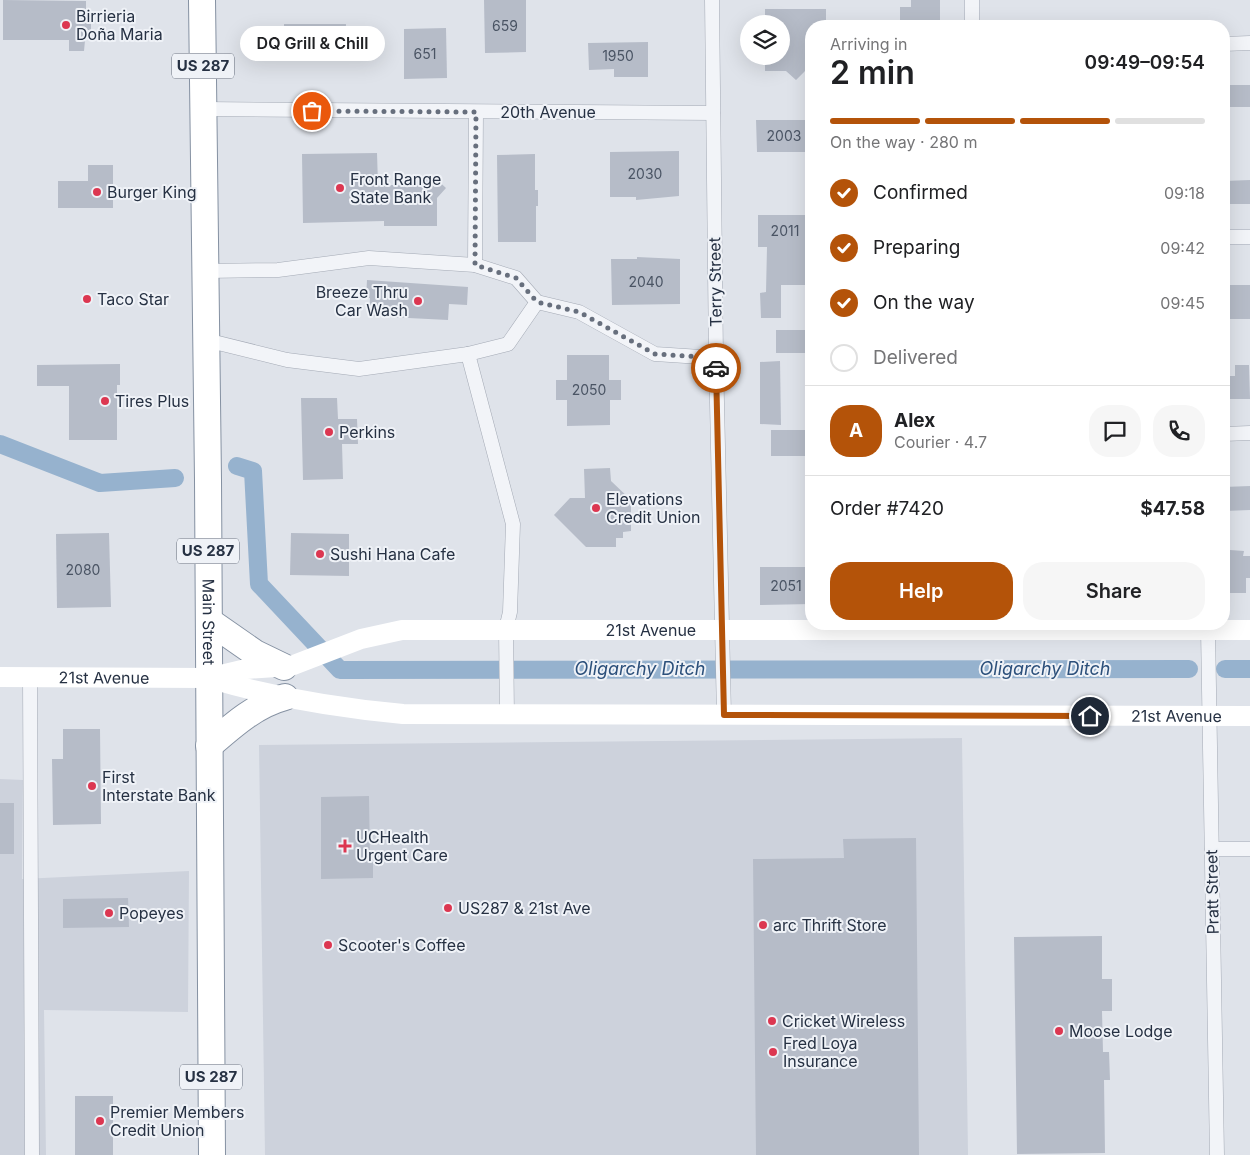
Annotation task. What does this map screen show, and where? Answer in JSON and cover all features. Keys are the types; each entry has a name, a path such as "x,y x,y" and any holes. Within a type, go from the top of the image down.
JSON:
{"highway":[{"name":"Main Street","path":"202,0 209,621 212,1155"},
{"path":"209,621 255,654 284,667"},
{"path":"209,746 250,712 269,701 286,697"}],"street":[{"name":"Terry Street","path":"712,0 716,358 724,715"},
{"path":"972,0 972,20"},
{"path":"1230,44 1250,43"},
{"name":"20th Avenue","path":"204,109 713,113"},
{"path":"475,265 476,112"},
{"path":"1230,237 1250,237"},
{"path":"205,271 278,270 369,258 475,265 516,278 537,302 579,312 655,354 716,358"},
{"path":"206,340 287,360 359,369 468,354 508,344 537,302"},
{"path":"468,354 513,524 510,612 506,629 508,658 507,714"},
{"path":"1230,434 1250,433"},
{"name":"21st Avenue","path":"0,677 208,678 246,669 284,667 361,639 402,630 805,628"},
{"name":"21st Avenue","path":"1208,630 1250,630"},
{"name":"Pratt Street","path":"1208,630 1217,1155"},
{"path":"30,678 32,1155"},
{"name":"21st Avenue","path":"208,678 250,690 286,697 357,710 403,714 1250,716"},
{"path":"1212,849 1250,849"}],"shaded area":[{"path":"962,738 968,1155 265,1155 259,745"},
{"path":"0,779 23,780 22,879 189,871 188,1012 44,1010 46,1155 0,1155"}],"building":[{"path":"3,0 86,1 86,16 91,16 91,30 86,30 84,51 69,51 69,40 3,40"},
{"path":"484,0 526,0 526,52 485,53"},
{"path":"911,0 940,0 940,20 900,20 900,7 911,7"},
{"path":"765,9 826,9 826,20 805,20 805,71 796,80 786,71 765,71 765,65 790,65 790,15 765,15"},
{"path":"284,24 346,24 345,52 284,52"},
{"path":"446,28 447,78 404,79 404,29"},
{"path":"648,42 648,77 614,77 614,69 589,70 588,43"},
{"path":"1230,85 1250,85 1250,107 1230,107"},
{"path":"756,120 805,120 805,152 757,152"},
{"path":"679,151 679,196 636,200 636,197 610,197 610,152"},
{"name":"Front Range State Bank","path":"377,153 378,185 405,185 405,177 434,177 446,188 437,198 437,226 384,226 384,221 303,223 302,154"},
{"path":"535,154 535,190 538,190 536,242 498,242 497,155"},
{"path":"88,165 113,165 113,208 58,208 58,181 88,181"},
{"path":"1250,180 1250,204 1230,204 1230,181"},
{"path":"758,215 805,215 805,285 781,285 781,318 761,318 760,293 766,292 767,247 758,247"},
{"path":"637,257 680,259 680,304 612,305 611,259 637,259"},
{"name":"Breeze Thru Car Wash","path":"367,280 468,287 467,305 449,304 448,320 369,316 370,298 366,298"},
{"path":"1230,285 1250,285 1250,319 1230,319"},
{"path":"776,330 805,330 805,353 776,353"},
{"path":"567,355 609,355 609,380 621,380 621,400 610,400 610,425 567,426 567,400 556,400 556,380 567,380"},
{"path":"780,361 781,425 760,424 760,362"},
{"path":"120,364 120,385 117,385 117,440 69,440 69,386 37,386 37,365"},
{"path":"1235,365 1249,365 1250,399 1230,399 1230,376 1235,376"},
{"name":"Perkins","path":"301,398 337,398 338,419 357,419 358,444 342,444 343,479 303,480"},
{"path":"771,430 805,430 805,456 771,456"},
{"name":"Elevations Credit Union","path":"610,468 611,481 631,500 631,531 623,532 623,538 616,538 616,547 586,547 554,515 570,498 585,498 584,469"},
{"path":"1250,486 1250,510 1230,511 1230,487"},
{"path":"109,533 111,607 57,608 56,534"},
{"name":"Sushi Hana Cafe","path":"291,533 349,534 349,576 290,575"},
{"path":"1230,550 1244,551 1243,556 1250,556 1250,578 1246,578 1246,593 1230,593"},
{"path":"760,567 805,567 805,604 760,605"},
{"path":"63,729 100,729 101,824 53,825 52,759 63,759"},
{"name":"UCHealth Urgent Care","path":"369,796 370,862 373,862 373,878 321,879 321,797"},
{"path":"0,803 14,803 14,854 0,854"},
{"path":"916,838 919,1155 756,1155 753,859 844,858 843,839"},
{"path":"128,898 129,927 63,928 63,899"},
{"name":"Moose Lodge","path":"1102,936 1102,979 1112,979 1112,1011 1102,1011 1103,1052 1109,1052 1110,1080 1104,1080 1105,1153 1017,1154 1014,937"},
{"path":"75,1096 113,1096 113,1155 75,1155"}],"waterway":[{"name":"Oligarchy Ditch","path":"0,444 100,483 175,478"},
{"name":"Oligarchy Ditch","path":"237,466 253,471 259,584 340,670 1189,669"},
{"name":"Oligarchy Ditch","path":"1225,669 1250,669"}],"way so far":[{"path":"312,111 476,112 475,265 516,278 537,302 579,312 655,354 716,358 716,368"}],"place":[{"name":"Birrieria Doña Maria","path":"66,25"},
{"name":"DQ Grill & Chill","path":"312,111"},
{"name":"Front Range State Bank","path":"340,188"},
{"name":"Burger King","path":"97,192"},
{"name":"Taco Star","path":"87,299"},
{"name":"Breeze Thru Car Wash","path":"418,301"},
{"name":"Tires Plus","path":"105,401"},
{"name":"Perkins","path":"329,432"},
{"name":"Elevations Credit Union","path":"596,508"},
{"name":"Sushi Hana Cafe","path":"320,554"},
{"name":"First Interstate Bank","path":"92,786"},
{"name":"UCHealth Urgent Care","path":"345,846"},
{"name":"US287 & 21st Ave","path":"448,908"},
{"name":"Popeyes","path":"109,913"},
{"name":"arc Thrift Store","path":"763,925"},
{"name":"Scooter's Coffee","path":"328,945"},
{"name":"Cricket Wireless","path":"772,1021"},
{"name":"Moose Lodge","path":"1059,1031"},
{"name":"Fred Loya Insurance","path":"773,1052"},
{"name":"Premier Members Credit Union","path":"100,1121"}],"route":[{"path":"716,368 724,715 1090,716"}]}
